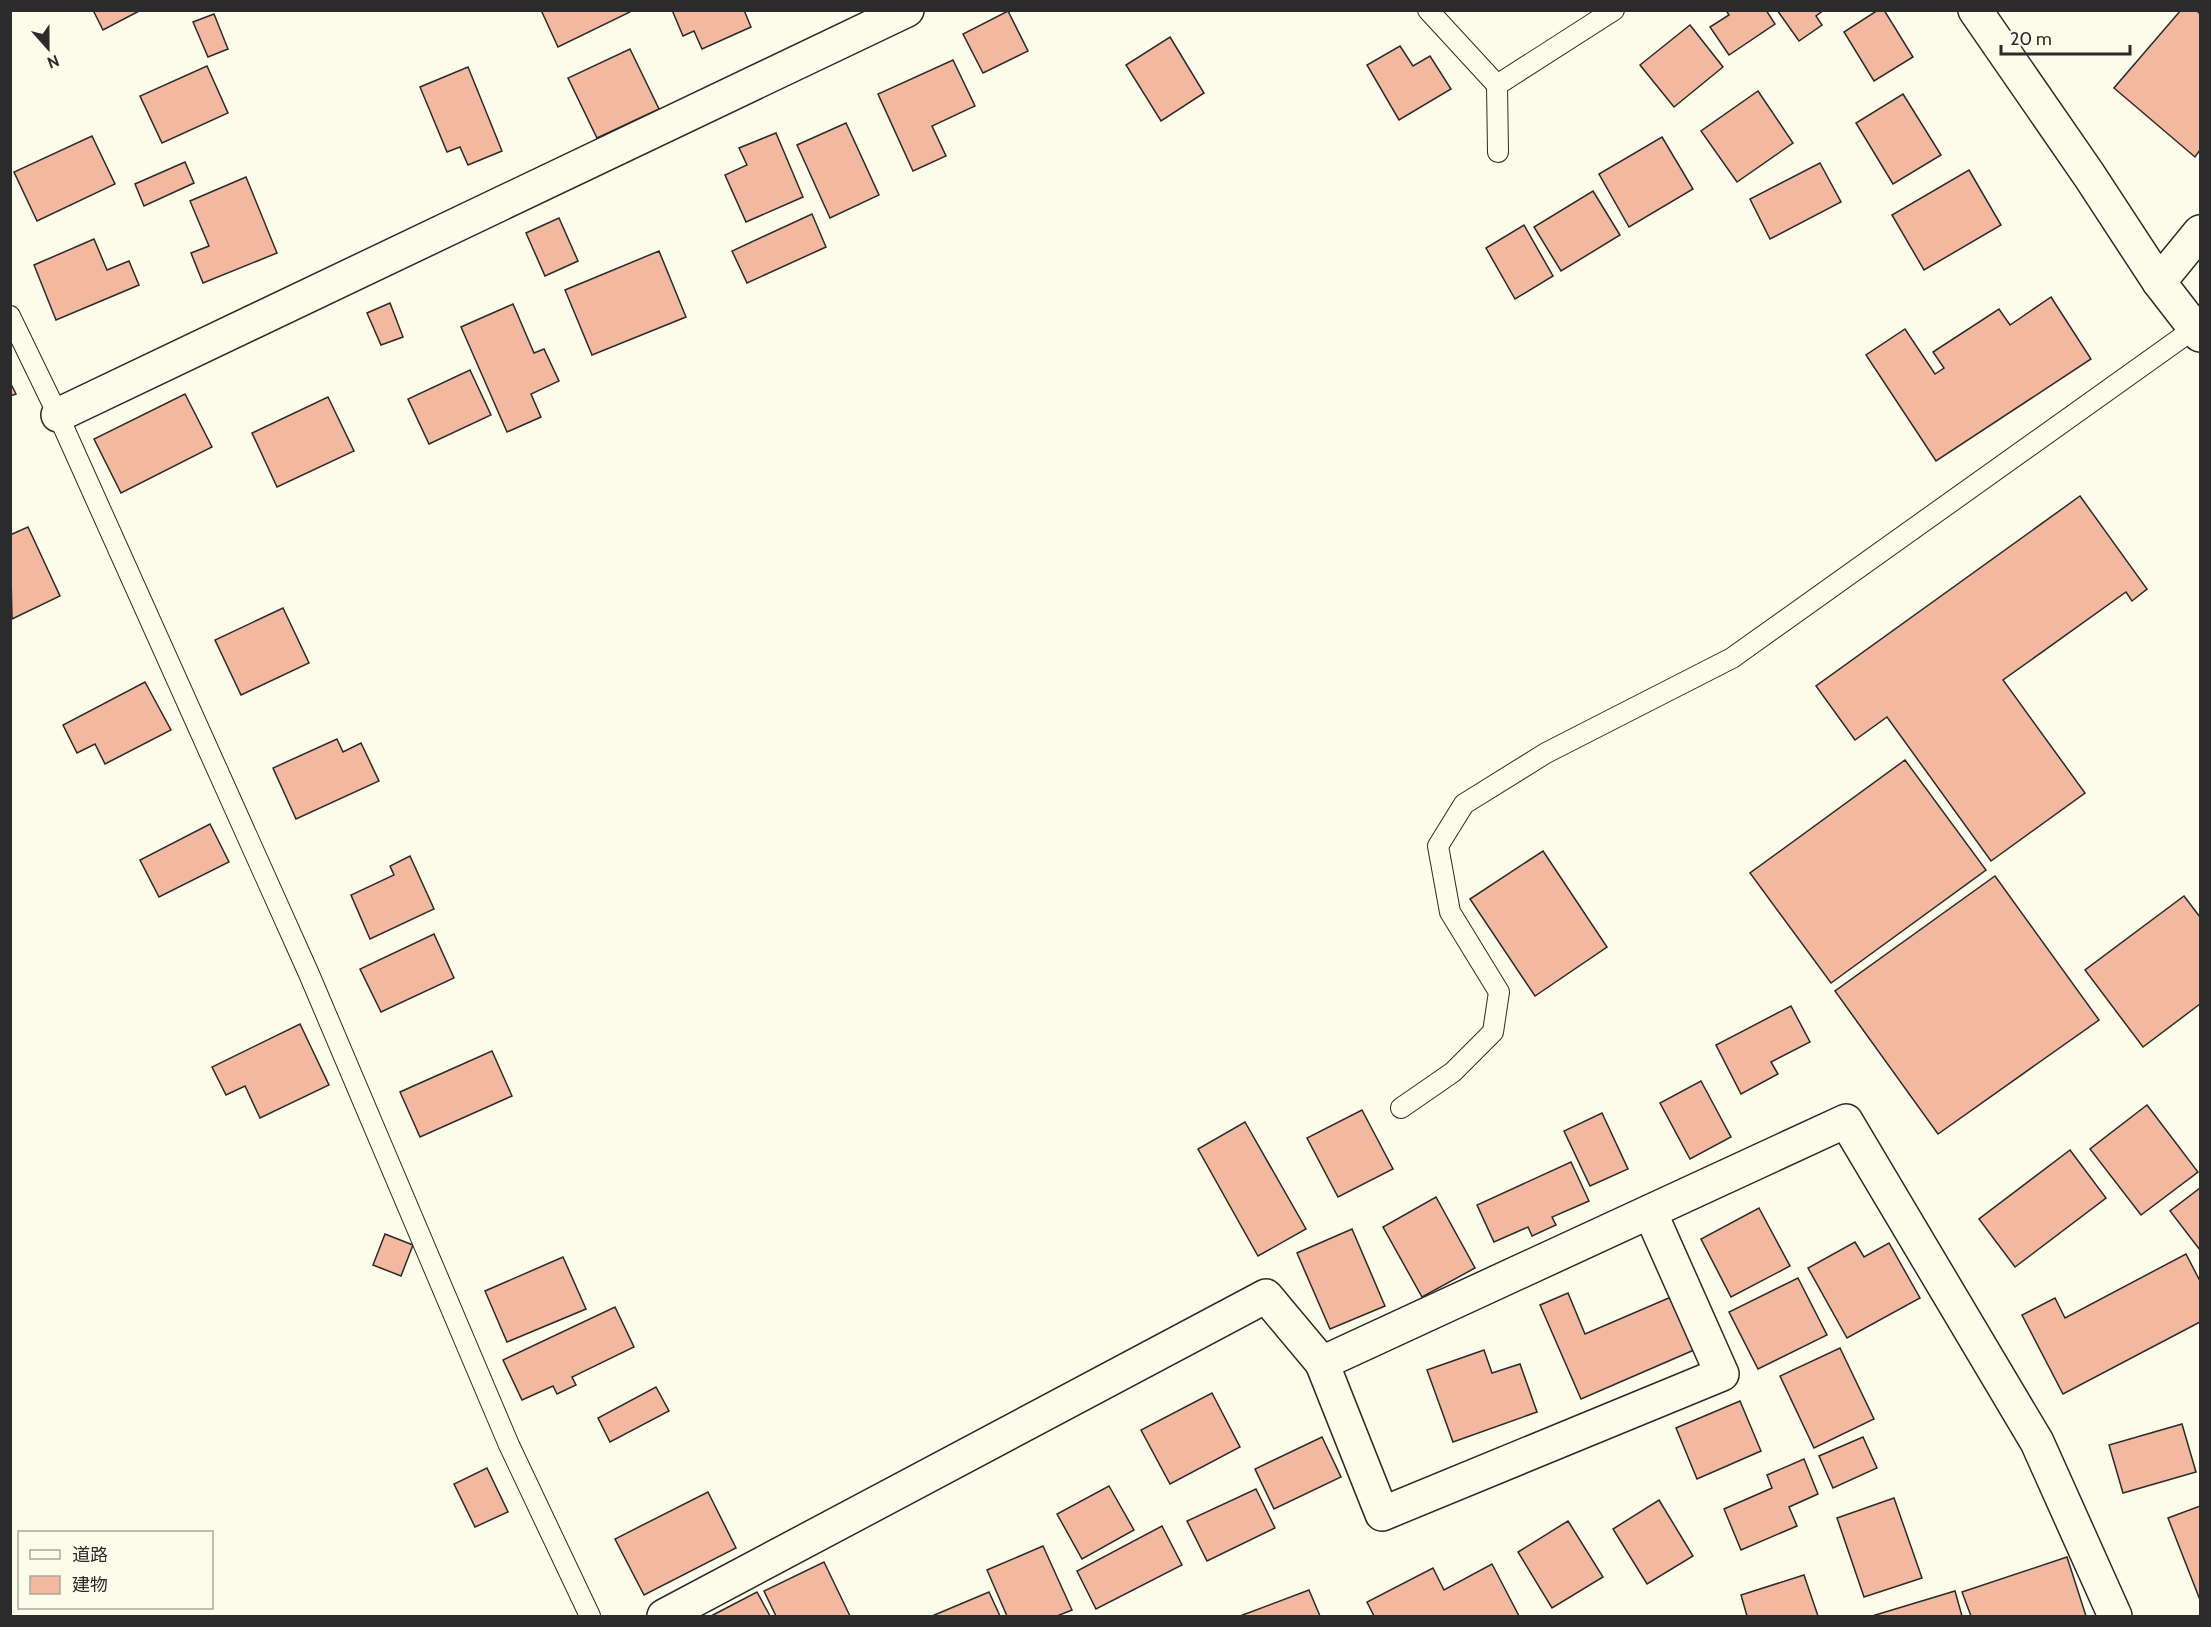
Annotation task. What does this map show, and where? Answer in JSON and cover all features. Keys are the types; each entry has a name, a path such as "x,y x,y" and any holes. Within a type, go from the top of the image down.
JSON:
{"street":[{"path":"58,415 907,10"},
{"path":"1975,10 2089,175 2159,282 2198,331"},
{"path":"2159,282 2200,232"},
{"path":"1322,1363 1846,1121 2037,1442 2115,1617"},
{"path":"664,1617 1266,1296 1322,1363 1382,1514 1722,1374 1650,1212"}],"lane":[{"path":"1428,10 1497,85 1498,152"},
{"path":"1497,85 1614,10"},
{"path":"10,316 58,415 309,974 509,1445 591,1617"},
{"path":"1401,1108 1453,1072 1493,1032 1499,992 1450,912 1438,846 1464,804 1546,753 1732,658 2198,331"}],"building":[{"path":"93,10 141,10 103,30"},
{"path":"541,10 629,10 630,12 558,47"},
{"path":"672,10 744,10 751,27 702,49 694,31 683,36"},
{"path":"1726,10 1766,10 1775,24 1729,55 1710,27 1729,15"},
{"path":"1777,10 1824,10 1816,16 1822,25 1799,41"},
{"path":"1878,10 1884,10 1913,57 1874,81 1844,32"},
{"path":"2181,10 2196,10 2200,14 2200,150 2195,157 2114,88"},
{"path":"1008,11 1028,51 983,73 963,34"},
{"path":"214,14 228,49 208,57 193,22"},
{"path":"1690,25 1723,67 1674,107 1640,65"},
{"path":"1170,37 1204,93 1161,121 1126,65"},
{"path":"1400,46 1413,66 1430,56 1451,89 1399,120 1367,65"},
{"path":"630,49 659,109 597,138 568,78"},
{"path":"953,60 975,106 932,126 946,156 913,171 878,94"},
{"path":"207,66 228,113 162,143 140,96"},
{"path":"468,67 502,151 468,165 460,147 447,152 420,87"},
{"path":"1758,91 1793,143 1737,182 1701,131"},
{"path":"1903,94 1941,155 1893,184 1856,123"},
{"path":"846,123 879,195 830,218 797,145"},
{"path":"776,133 803,197 746,222 725,175 747,165 739,148"},
{"path":"92,136 115,184 37,221 14,172"},
{"path":"1662,137 1693,189 1629,227 1599,174"},
{"path":"185,162 194,183 144,206 135,184"},
{"path":"1820,163 1841,202 1770,239 1750,199"},
{"path":"1969,170 2001,225 1924,270 1892,215"},
{"path":"246,177 277,253 203,283 191,253 209,246 190,201"},
{"path":"1593,191 1620,235 1561,271 1534,227"},
{"path":"812,214 826,247 747,283 732,251"},
{"path":"559,218 578,261 545,276 526,233"},
{"path":"1524,225 1553,276 1515,299 1486,248"},
{"path":"94,239 107,270 129,261 139,285 56,320 34,265"},
{"path":"659,251 686,317 592,355 565,290"},
{"path":"2051,297 2091,359 1936,461 1866,355 1905,329 1935,374 1944,368 1933,352 1999,309 2010,325"},
{"path":"390,303 403,337 381,345 367,313"},
{"path":"513,304 534,353 544,349 559,381 531,394 541,417 507,432 461,327"},
{"path":"470,370 491,415 429,444 408,399"},
{"path":"10,382 16,394 10,396"},
{"path":"185,394 212,447 121,493 94,439"},
{"path":"328,397 354,451 277,487 252,433"},
{"path":"2080,496 2147,589 2132,601 2126,592 2003,680 2085,793 1991,861 1887,717 1855,740 1816,686"},
{"path":"28,527 60,596 12,619 10,535"},
{"path":"283,608 309,663 241,695 215,640"},
{"path":"145,682 171,730 105,764 95,744 77,753 63,725"},
{"path":"337,739 343,752 361,743 379,781 296,819 273,768"},
{"path":"1905,760 1986,870 1831,983 1750,873"},
{"path":"210,824 229,862 159,897 140,860"},
{"path":"1543,851 1607,947 1535,996 1470,899"},
{"path":"410,856 434,909 370,939 351,895 394,875 390,866"},
{"path":"1995,876 2099,1020 1938,1134 1835,991"},
{"path":"2184,896 2200,917 2200,1004 2143,1047 2085,970"},
{"path":"434,934 454,978 381,1012 360,969"},
{"path":"1791,1006 1810,1042 1771,1062 1778,1074 1741,1094 1716,1045"},
{"path":"300,1024 329,1085 260,1118 245,1086 226,1095 212,1067"},
{"path":"492,1051 512,1096 420,1137 400,1092"},
{"path":"1701,1081 1731,1137 1690,1159 1660,1103"},
{"path":"2147,1105 2198,1172 2141,1215 2090,1149"},
{"path":"1362,1110 1393,1169 1338,1197 1307,1138"},
{"path":"1602,1113 1628,1169 1590,1186 1564,1131"},
{"path":"1245,1122 1306,1229 1258,1256 1198,1149"},
{"path":"2070,1150 2106,1198 2015,1267 1979,1219"},
{"path":"1571,1162 1589,1201 1552,1217 1556,1225 1532,1236 1528,1227 1494,1242 1477,1205"},
{"path":"2200,1188 2200,1250 2170,1211"},
{"path":"1436,1197 1475,1268 1422,1297 1383,1227"},
{"path":"1759,1208 1790,1266 1731,1297 1701,1239"},
{"path":"1352,1229 1385,1306 1330,1329 1297,1253"},
{"path":"385,1234 413,1245 401,1276 373,1265"},
{"path":"1855,1242 1864,1257 1889,1243 1920,1298 1847,1338 1808,1268"},
{"path":"2186,1254 2200,1281 2200,1322 2063,1394 2022,1315 2055,1298 2065,1318"},
{"path":"563,1257 586,1309 507,1342 485,1291"},
{"path":"1798,1278 1827,1335 1758,1369 1729,1312"},
{"path":"1568,1293 1585,1334 1671,1297 1694,1350 1581,1399 1540,1305"},
{"path":"615,1307 634,1347 572,1377 576,1385 557,1394 553,1386 522,1400 503,1360"},
{"path":"1840,1348 1874,1419 1814,1448 1780,1376"},
{"path":"1484,1350 1492,1373 1520,1364 1537,1412 1453,1442 1427,1370"},
{"path":"656,1387 669,1411 610,1442 598,1418"},
{"path":"1212,1393 1240,1447 1170,1484 1141,1430"},
{"path":"1740,1401 1761,1451 1697,1479 1676,1428"},
{"path":"2182,1424 2196,1472 2123,1493 2109,1445"},
{"path":"1322,1437 1341,1477 1274,1509 1255,1469"},
{"path":"1863,1437 1877,1468 1833,1488 1819,1456"},
{"path":"1804,1459 1818,1494 1789,1507 1797,1526 1741,1550 1724,1509 1772,1488 1767,1475"},
{"path":"487,1468 508,1512 475,1527 454,1484"},
{"path":"1109,1486 1134,1530 1082,1559 1057,1514"},
{"path":"1256,1489 1275,1528 1207,1561 1187,1521"},
{"path":"708,1492 736,1548 644,1595 615,1539"},
{"path":"1894,1498 1922,1578 1864,1597 1837,1518"},
{"path":"1659,1500 1693,1556 1647,1584 1613,1529"},
{"path":"2200,1506 2200,1600 2168,1518"},
{"path":"1568,1521 1603,1577 1552,1608 1518,1552"},
{"path":"1162,1526 1182,1565 1096,1609 1077,1571"},
{"path":"1043,1546 1072,1610 1057,1616 1007,1616 987,1570"},
{"path":"2067,1557 2086,1616 1971,1616 1962,1592"},
{"path":"824,1562 850,1616 776,1616 764,1591"},
{"path":"1492,1564 1519,1616 1374,1616 1367,1602 1433,1568 1444,1590"},
{"path":"1804,1575 1818,1616 1747,1616 1741,1595"},
{"path":"1309,1590 1320,1616 1240,1616"},
{"path":"1955,1591 1962,1616 1872,1616"},
{"path":"757,1592 770,1616 711,1616"},
{"path":"989,1592 1000,1616 932,1616"}]}
